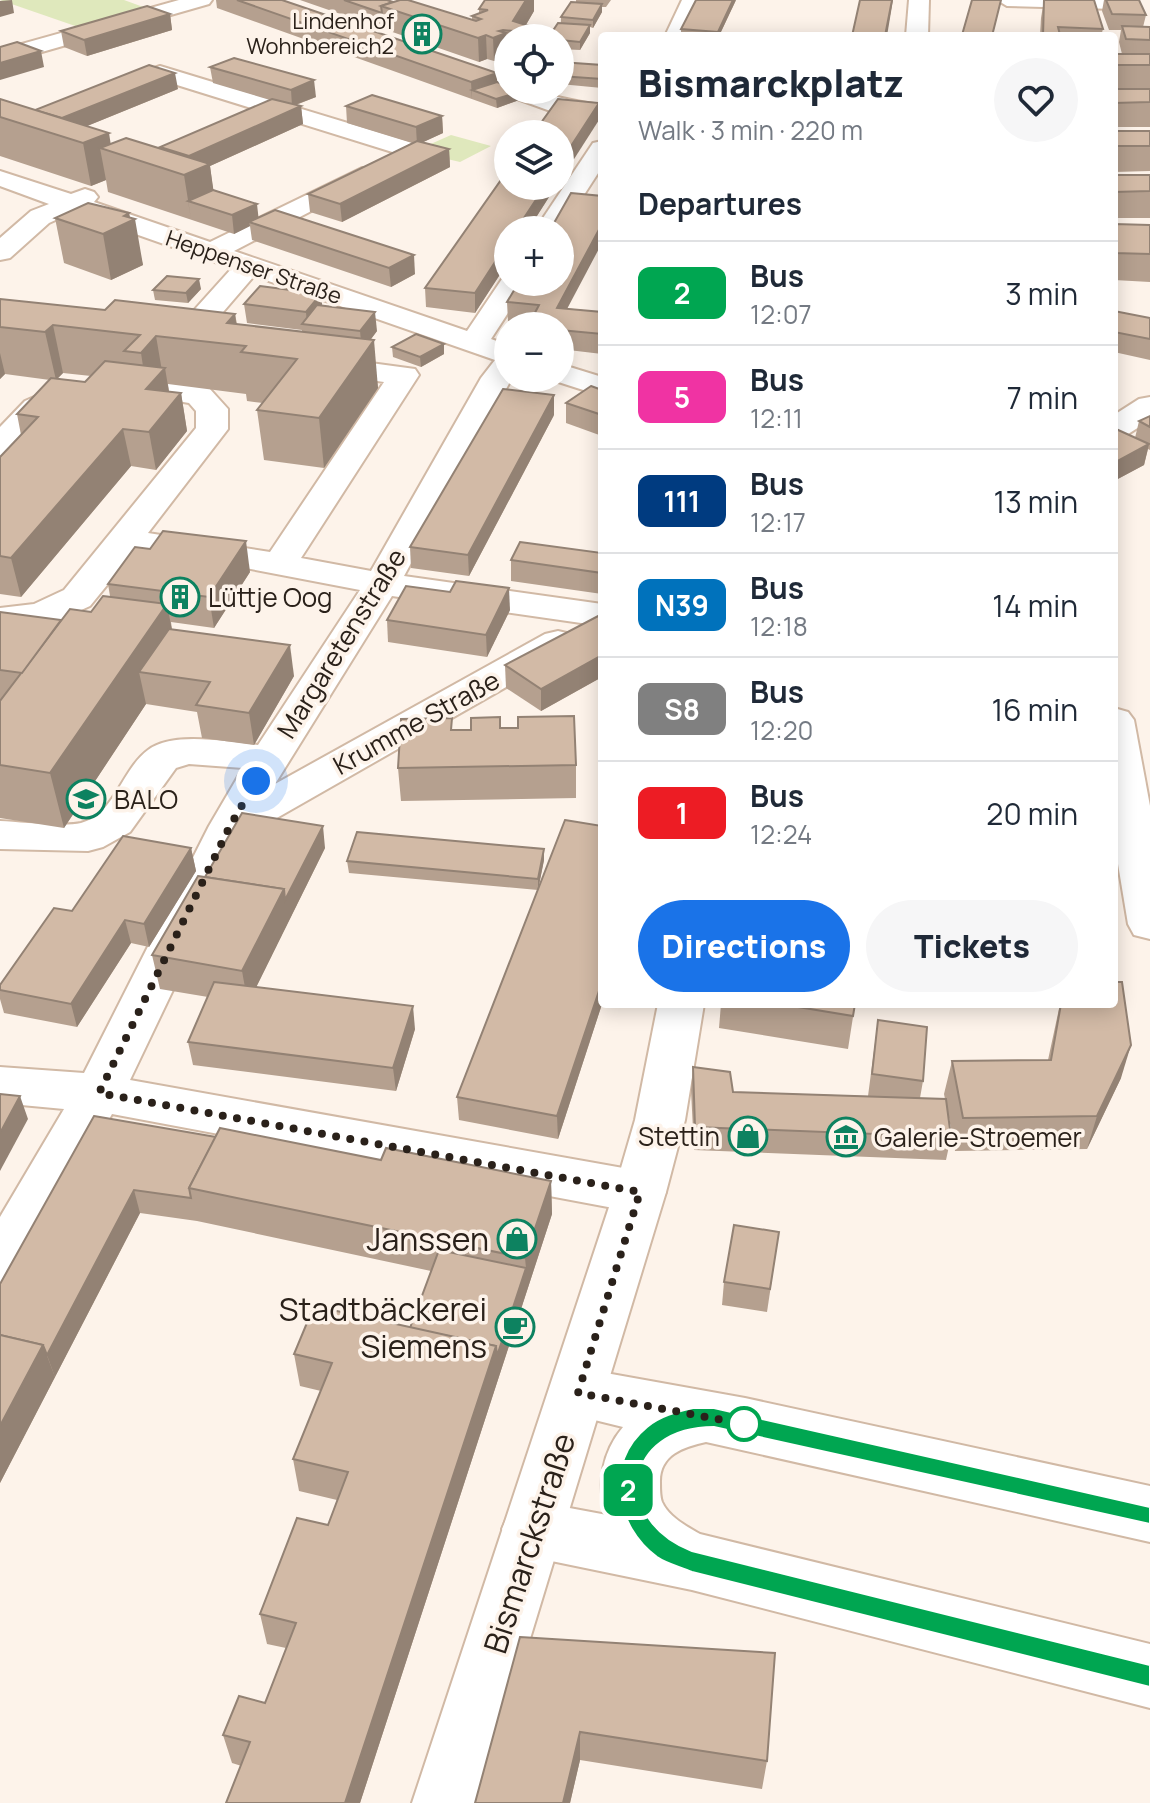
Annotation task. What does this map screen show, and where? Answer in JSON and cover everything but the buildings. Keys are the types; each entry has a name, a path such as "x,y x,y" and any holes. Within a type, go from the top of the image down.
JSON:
{"street":[{"path":"0,57 202,0"},
{"path":"678,32 692,0"},
{"path":"917,32 919,0"},
{"path":"1007,0 1115,3"},
{"path":"102,95 160,73 411,150 211,252"},
{"path":"553,104 598,112"},
{"path":"248,120 275,107"},
{"path":"557,216 598,154"},
{"name":"Heppenser Straße","path":"0,178 494,350"},
{"path":"0,252 40,217 112,184"},
{"path":"133,343 192,350 249,265"},
{"path":"474,342 505,296"},
{"path":"279,565 404,375 283,361"},
{"path":"574,378 598,386"},
{"name":"Margaretenstraße","path":"0,1264 99,1093 230,826 269,758 382,584 494,382"},
{"path":"0,446 36,408 67,392 91,387"},
{"path":"0,619 42,614 77,598 212,429 212,409 198,395 144,389"},
{"path":"1118,426 1150,406"},
{"name":"Krumme Straße","path":"125,540 382,584 598,615"},
{"name":"Krumme Straße","path":"230,826 598,618"},
{"path":"1118,730 1136,776 1148,900"},
{"path":"0,835 88,837 115,822 162,759 186,751 269,758"},
{"name":"Bismarckstraße","path":"446,1803 640,1192 660,1120 680,1008"},
{"path":"0,1085 99,1093 640,1192"},
{"path":"578,1393 714,1417 1148,1514"},
{"path":"692,1561 667,1551 647,1534 633,1513 628,1489 631,1466 640,1448 672,1422 693,1417 714,1417"},
{"path":"532,1529 692,1561 1150,1676"}],"green space":[{"path":"0,0 124,0 146,8 81,28"},
{"path":"451,135 491,146 460,162 426,154 424,147"}],"bus line":[{"name":"2","path":"1150,1514 714,1417 693,1417 672,1422 655,1433 640,1448 631,1466 628,1489 633,1513 647,1534 667,1551 692,1561 1150,1676"}],"place":[{"name":"Lindenhof Wohnbereich2","path":"422,34"},
{"name":"Lüttje Oog","path":"180,597"},
{"name":"BALO","path":"86,799"},
{"name":"Stettin","path":"748,1136"},
{"name":"Galerie-Stroemer","path":"846,1137"},
{"name":"Janssen","path":"517,1239"},
{"name":"Stadtbäckerei Siemens","path":"515,1327"}],"route":[{"path":"256,781 230,826 99,1093 640,1192 578,1393 744,1424"}]}
